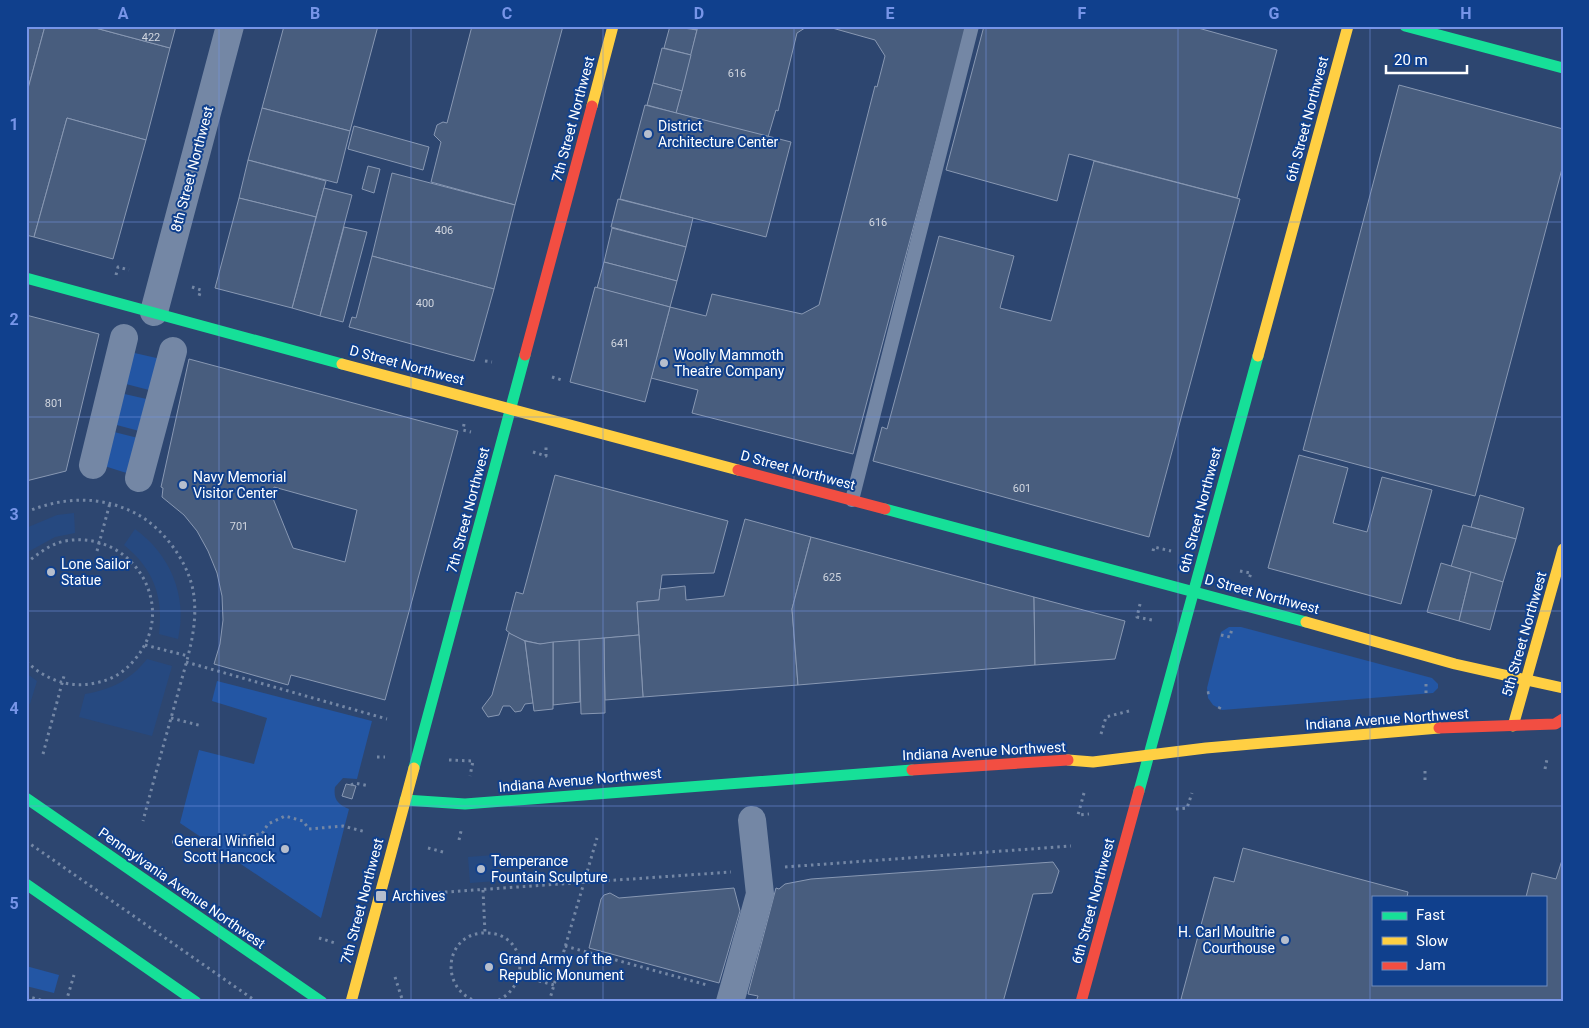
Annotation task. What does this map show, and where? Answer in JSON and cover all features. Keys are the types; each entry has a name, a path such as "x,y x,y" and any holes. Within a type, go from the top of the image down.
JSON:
{"main road":[{"name":"7th Street Northwest","path":"351,1002 613,26"},
{"name":"6th Street Northwest","path":"1081,1002 1348,26"},
{"path":"1405,26 1563,68"},
{"name":"D Street Northwest","path":"26,278 1193,591 1455,664 1563,688"},
{"name":"5th Street Northwest","path":"1513,726 1563,549"},
{"path":"1554,581 1560,597"},
{"name":"Indiana Avenue Northwest","path":"405,800 465,804 1056,759 1093,762 1148,754 1426,728 1555,724 1563,719"},
{"name":"Pennsylvania Avenue Northwest","path":"26,798 322,1002"},
{"path":"26,884 196,1002"}],"street":[{"name":"8th Street Northwest","path":"154,312 230,26"},
{"path":"93,465 124,338"},
{"path":"139,478 173,351"},
{"path":"731,997 760,894 752,820"}],"lane":[{"path":"852,500 972,26"}],"path":[{"path":"118,267 129,270"},
{"path":"192,287 201,290"},
{"path":"485,361 492,362"},
{"path":"552,377 562,380"},
{"path":"463,430 471,432"},
{"path":"533,452 546,456"},
{"path":"26,512 59,501 84,499 110,503 139,515 155,527 180,558 194,596 194,631 143,821"},
{"path":"97,551 110,503"},
{"path":"26,563 43,550 65,541 89,540 99,543 112,547 131,561 146,580 153,602 152,627 145,644 128,668 107,681 83,686 62,683 37,672 26,661"},
{"path":"1154,547 1171,551"},
{"path":"1240,570 1250,574"},
{"path":"1141,600 1137,617 1152,620"},
{"path":"1221,635 1230,636"},
{"path":"145,644 188,656"},
{"path":"186,662 387,719"},
{"path":"43,754 64,676"},
{"path":"1426,684 1426,694"},
{"path":"1207,693 1213,692"},
{"path":"1219,709 1221,705"},
{"path":"1100,740 1106,717 1129,711"},
{"path":"171,718 202,726"},
{"path":"377,757 386,757"},
{"path":"1545,769 1547,759"},
{"path":"449,760 473,761"},
{"path":"1424,780 1425,768"},
{"path":"351,785 355,782 369,786"},
{"path":"1084,793 1078,815 1089,814"},
{"path":"1176,809 1187,808 1192,793"},
{"path":"172,842 262,834 268,824 285,816 303,821 309,829 343,826 366,832"},
{"path":"549,1002 597,838"},
{"path":"26,841 257,1002"},
{"path":"428,848 443,852"},
{"path":"483,890 485,933"},
{"path":"478,1002 467,998 453,982 452,958 457,948 465,940 476,934 485,933 499,936 508,941 516,950 520,961 520,976 511,992 494,1002"},
{"path":"319,938 335,943"},
{"path":"566,946 731,997"},
{"path":"66,1002 74,975"},
{"path":"520,976 554,985"},
{"path":"395,977 403,1002"},
{"path":"26,996 48,1002"},
{"path":"464,1002 467,998"}],"shaded area":[{"path":"130,352 161,359 153,391 122,383"},
{"path":"120,393 151,400 143,432 113,424"},
{"path":"110,431 142,439 133,475 101,465"},
{"path":"74,513 75,533 55,537 26,553 26,528 57,515"},
{"path":"135,529 158,551 167,563 173,577 180,607 178,639 159,634 160,608 154,584 142,563 124,545"},
{"path":"1229,627 1241,627 1432,678 1438,684 1438,688 1433,693 1222,710 1213,705 1208,698 1207,688 1221,632"},
{"path":"147,659 172,666 152,736 79,717 85,694 103,690 119,683 134,673"},
{"path":"26,673 37,681 30,704 26,703"},
{"path":"217,681 372,721 357,779 343,778 335,787 337,801 349,809 321,918 180,823 199,750 254,764 267,718 212,701"},
{"path":"494,855 496,881 470,883 468,857"},
{"path":"26,966 59,975 54,993 26,986"}],"building":[{"path":"26,26 45,26 26,96"},
{"path":"45,26 88,26 170,48 146,140 67,118 34,237 26,235 26,96"},
{"path":"88,26 176,26 170,48"},
{"path":"284,26 378,26 350,131 262,108"},
{"path":"472,26 563,26 515,205 431,182 441,142 434,135 437,125 443,122 447,123"},
{"path":"670,26 697,30 691,55 664,48"},
{"path":"682,26 698,26 697,30"},
{"path":"698,26 808,26 797,33 778,111 776,110 768,137 676,113"},
{"path":"825,26 967,26 853,454 692,413 698,390 651,378 670,307 706,316 712,294 802,314 819,305 875,86 877,87 885,56 875,40"},
{"path":"984,26 1191,26 1277,50 1237,198 1069,154 1057,201 946,170"},
{"path":"662,48 691,55 682,91 653,83"},
{"path":"653,83 682,91 676,113 647,105"},
{"path":"1399,85 1563,129 1563,165 1475,496 1303,450"},
{"path":"645,105 791,142 766,237 620,199"},
{"path":"262,108 350,131 337,183 248,160"},
{"path":"67,118 146,140 113,259 34,237"},
{"path":"354,126 429,147 423,170 348,149"},
{"path":"248,160 326,181 316,217 239,198"},
{"path":"1094,161 1240,199 1149,537 873,461 882,427 887,429 939,236 1014,256 1000,308 1051,321"},
{"path":"368,166 380,169 374,193 362,189"},
{"path":"392,173 515,205 494,289 372,256"},
{"path":"324,188 352,195 320,316 292,308"},
{"path":"239,198 316,217 292,308 215,288"},
{"path":"618,199 693,218 686,247 611,227"},
{"path":"344,227 367,232 343,322 320,316"},
{"path":"612,228 686,247 677,281 604,262"},
{"path":"372,256 494,289 474,361 349,327 352,317 356,318"},
{"path":"604,262 677,281 670,307 597,288"},
{"path":"595,287 670,307 645,402 570,382"},
{"path":"26,315 99,334 66,471 26,481"},
{"path":"189,359 458,431 385,700 291,675 288,685 214,664 220,644 223,620 222,596 217,573 197,531 184,515 162,497 163,488 161,487","holes":["274,487 357,510 345,562 293,548 272,496"]},
{"path":"1299,455 1348,468 1333,523 1367,532 1382,477 1432,490 1401,604 1268,568"},
{"path":"555,475 728,521 714,573 662,575 659,600 637,602 639,635 540,644 522,640 512,635 506,630 516,592 523,594"},
{"path":"1480,495 1524,508 1516,539 1471,527"},
{"path":"745,519 811,537 792,609 798,685 643,697 637,602 659,600 660,589 685,586 686,600 724,596"},
{"path":"1463,525 1516,539 1503,582 1451,567"},
{"path":"811,537 1034,597 1035,665 798,685 792,609"},
{"path":"1441,563 1471,572 1459,621 1427,612"},
{"path":"1471,572 1503,582 1490,630 1459,621"},
{"path":"1034,597 1125,621 1115,659 1035,665"},
{"path":"509,633 525,641 533,703 525,704 521,711 515,712 510,706 503,706 499,715 488,717 482,708 492,695"},
{"path":"639,635 643,697 605,700 604,638"},
{"path":"604,638 605,713 581,714 579,640"},
{"path":"579,640 580,702 553,705 553,642"},
{"path":"525,641 540,644 553,642 553,709 534,711"},
{"path":"346,784 356,786 352,799 342,796"},
{"name":"H. Carl Moultrie Courthouse","path":"1243,848 1408,892 1407,896 1372,896 1372,986 1546,986 1546,896 1526,896 1532,873 1556,879 1563,857 1563,1002 1193,1002 1181,999 1214,877 1234,882"},
{"path":"1053,862 1059,871 1052,893 1033,894 1003,1002 756,1002 758,996 748,994 776,888 779,889 785,884 811,879"},
{"path":"734,888 740,911 719,983 589,948 601,899 604,895 610,893 619,898"}],"traffic: fast":[{"path":"1405,26 1563,68"},
{"path":"26,278 342,364"},
{"path":"414,768 525,355"},
{"path":"1139,791 1258,356"},
{"path":"885,509 1306,622"},
{"path":"405,800 465,804 912,770"},
{"path":"26,798 322,1002"},
{"path":"26,884 196,1002"}],"traffic: slow":[{"path":"592,106 613,26"},
{"path":"1258,356 1348,26"},
{"path":"342,364 738,470"},
{"path":"1513,726 1563,549"},
{"path":"1306,622 1455,664 1563,688"},
{"path":"1068,760 1093,762 1206,748 1439,728"},
{"path":"351,1002 414,768"}],"traffic: jam":[{"path":"525,355 592,106"},
{"path":"738,470 885,509"},
{"path":"1439,728 1555,724 1563,719"},
{"path":"912,770 1068,760"},
{"path":"1081,1002 1139,791"}],"place":[{"name":"District Architecture Center","path":"648,134"},
{"name":"Woolly Mammoth Theatre Company","path":"664,363"},
{"name":"Navy Memorial Visitor Center","path":"183,485"},
{"name":"Lone Sailor Statue","path":"51,572"},
{"name":"General Winfield Scott Hancock","path":"285,849"},
{"name":"Temperance Fountain Sculpture","path":"481,869"},
{"name":"Archives","path":"381,896"},
{"name":"H. Carl Moultrie Courthouse","path":"1285,940"},
{"name":"Grand Army of the Republic Monument","path":"489,967"}]}
